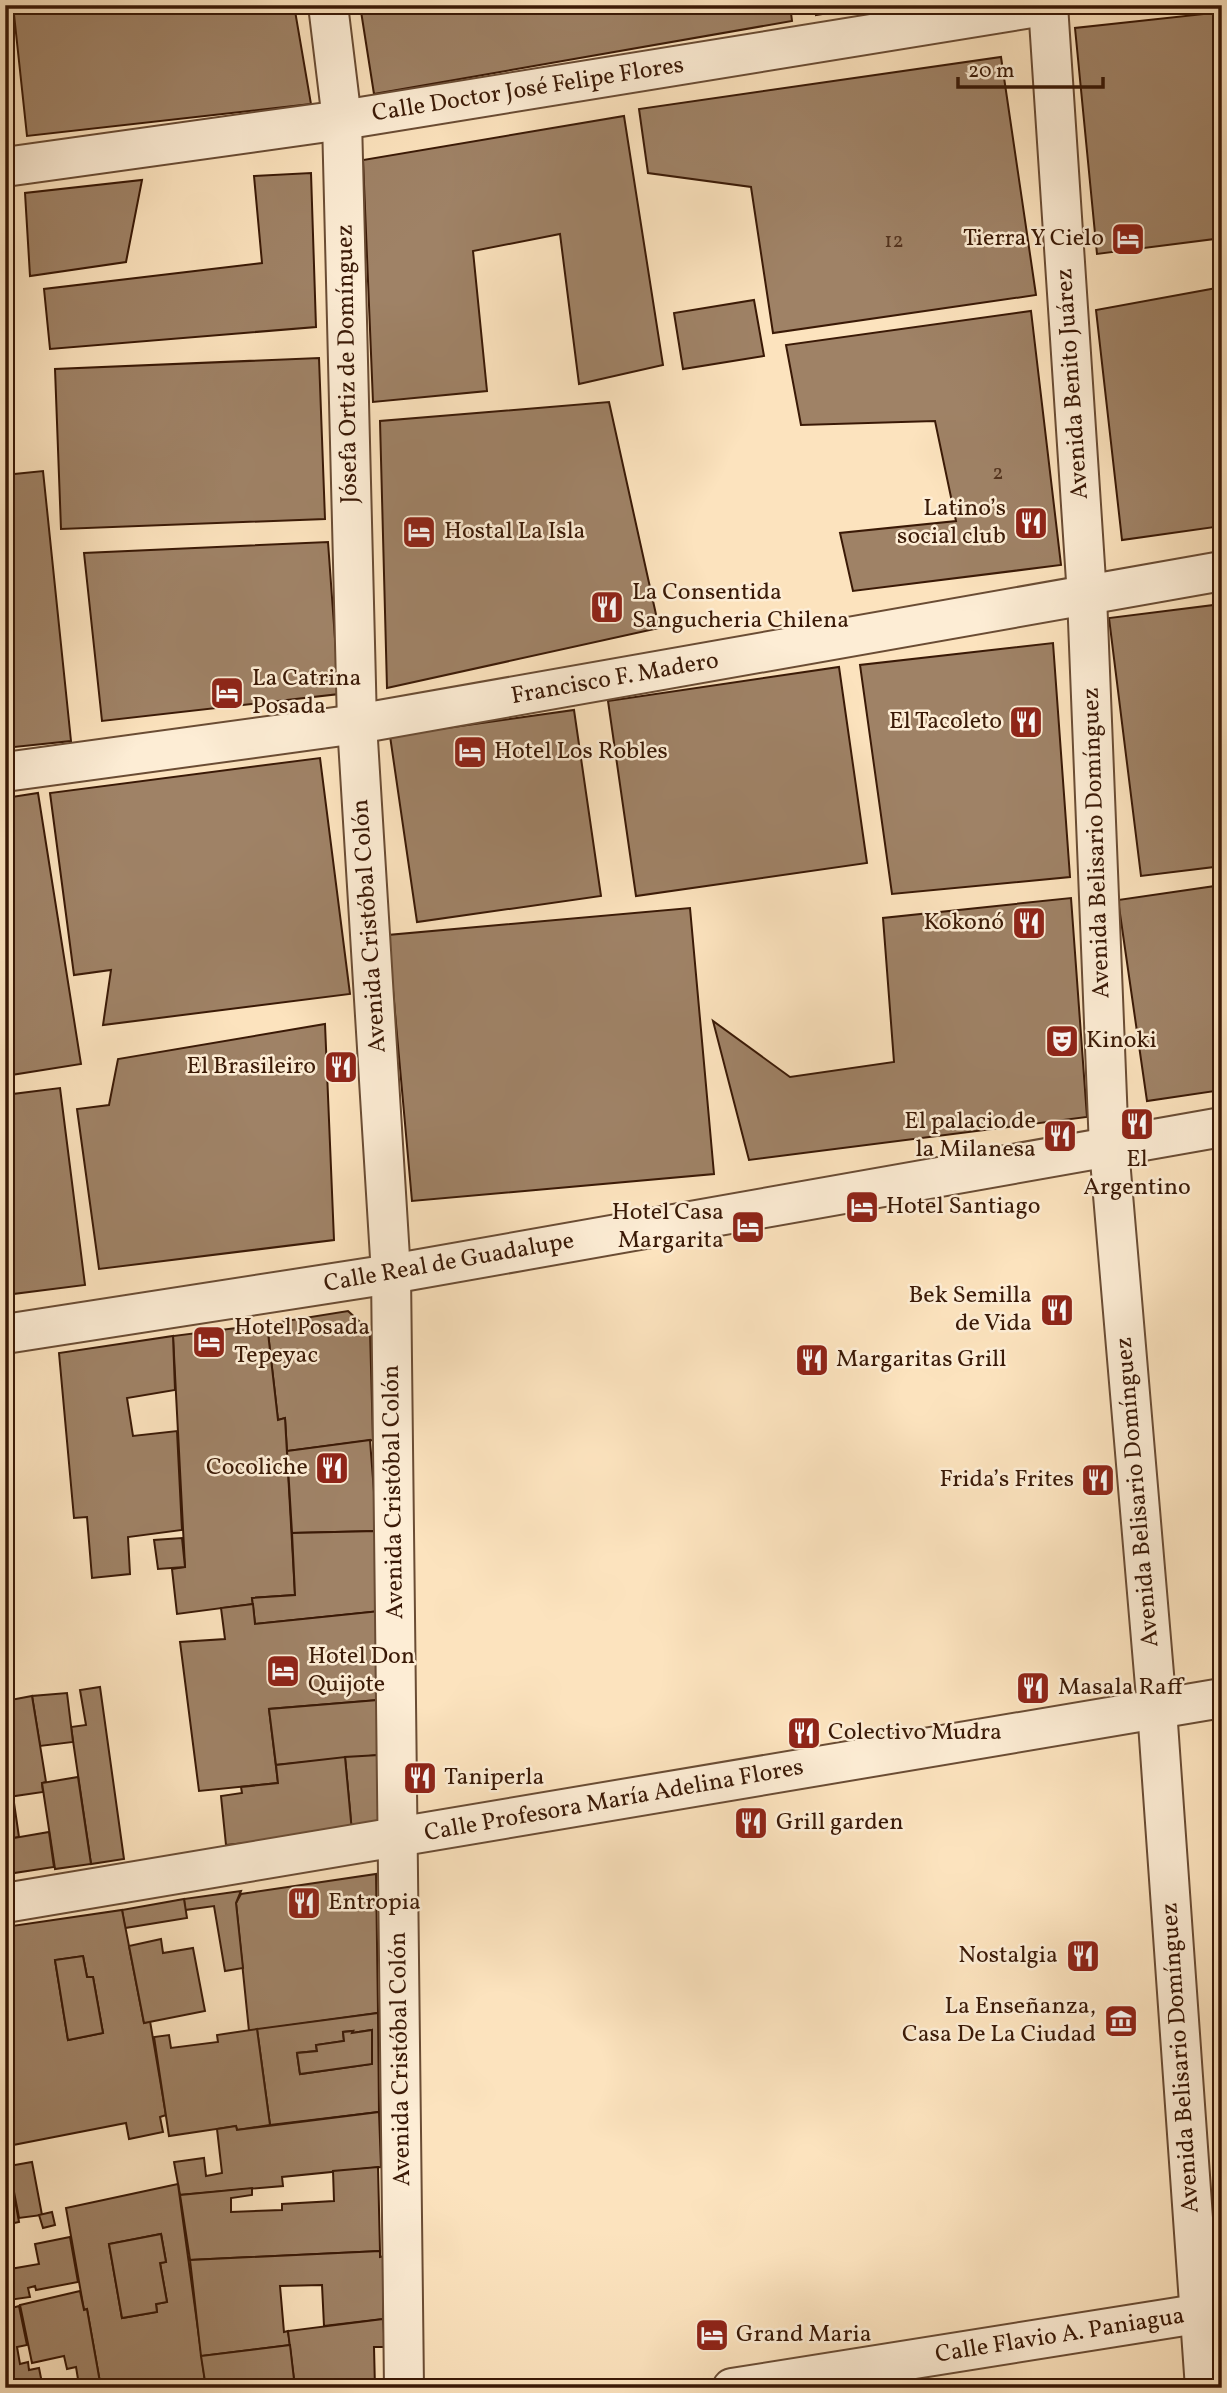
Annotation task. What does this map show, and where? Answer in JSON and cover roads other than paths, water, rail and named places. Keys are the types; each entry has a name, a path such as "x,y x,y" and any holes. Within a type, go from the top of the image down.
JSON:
{"street":[{"name":"Jósefa Ortiz de Domínguez","path":"328,5 342,120 357,724"},
{"name":"Calle Doctor José Felipe Flores","path":"5,167 342,120 1049,5"},
{"name":"Avenida Benito Juárez","path":"1049,5 1087,596"},
{"name":"Francisco F. Madero","path":"5,772 357,724 1222,571"},
{"name":"Avenida Belisario Domínguez","path":"1087,596 1109,1148 1210,2312 1205,2388"},
{"name":"Avenida Cristóbal Colón","path":"357,724 391,1274 404,2388"},
{"name":"Calle Real de Guadalupe","path":"5,1334 391,1274 1222,1127"},
{"name":"Calle Profesora María Adelina Flores","path":"5,1903 1222,1698"},
{"name":"Calle Flavio A. Paniagua","path":"732,2388 1210,2312"}],"place":[{"name":"Tierra Y Cielo","path":"1128,239"},
{"name":"Latino’s social club","path":"1031,523"},
{"name":"Hostal La Isla","path":"419,532"},
{"name":"La Consentida Sangucheria Chilena","path":"607,607"},
{"name":"La Catrina Posada","path":"227,693"},
{"name":"El Tacoleto","path":"1026,722"},
{"name":"Hotel Los Robles","path":"470,752"},
{"name":"Kokonó","path":"1029,923"},
{"name":"Kinoki","path":"1062,1041"},
{"name":"El Brasileiro","path":"341,1067"},
{"name":"El Argentino","path":"1137,1124"},
{"name":"El palacio de la Milanesa","path":"1060,1136"},
{"name":"Hotel Santiago","path":"862,1207"},
{"name":"Hotel Casa Margarita","path":"748,1227"},
{"name":"Bek Semilla de Vida","path":"1057,1310"},
{"name":"Hotel Posada Tepeyac","path":"209,1342"},
{"name":"Margaritas Grill","path":"812,1360"},
{"name":"Cocoliche","path":"332,1468"},
{"name":"Frida’s Frites","path":"1098,1480"},
{"name":"Hotel Don Quijote","path":"283,1671"},
{"name":"Masala Raff","path":"1033,1688"},
{"name":"Colectivo Mudra","path":"804,1733"},
{"name":"Taniperla","path":"420,1778"},
{"name":"Grill garden","path":"751,1823"},
{"name":"Entropia","path":"304,1903"},
{"name":"Nostalgia","path":"1083,1956"},
{"name":"La Enseñanza, Casa De La Ciudad","path":"1121,2021"},
{"name":"Grand Maria","path":"712,2335"}]}
